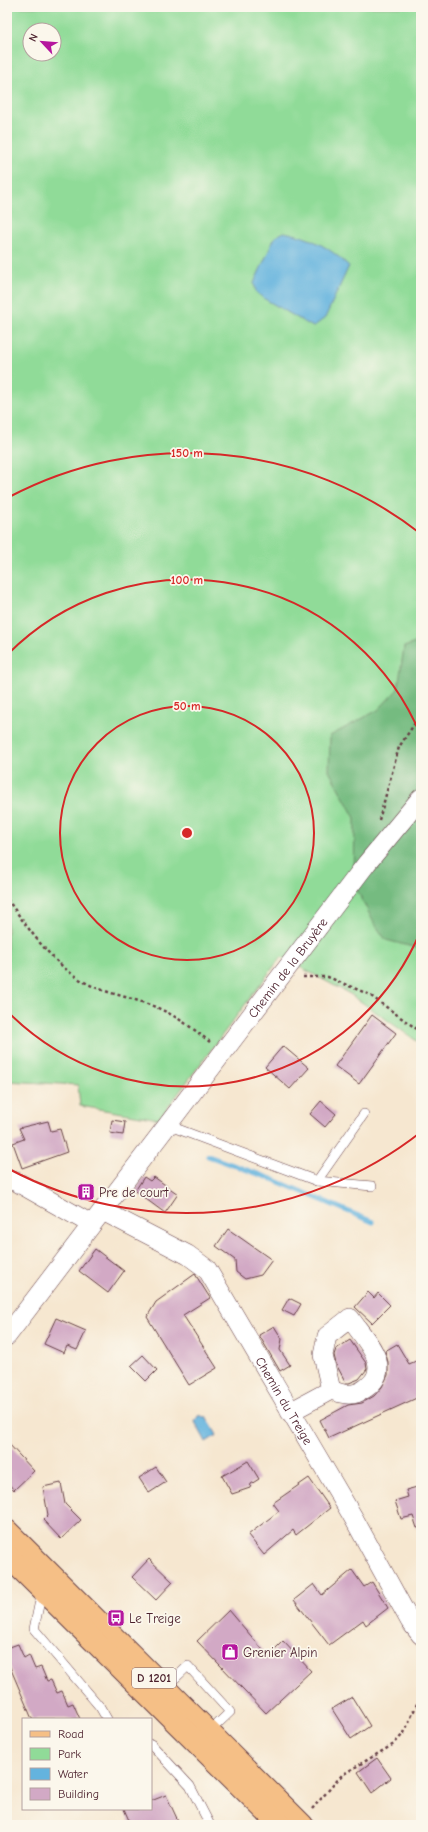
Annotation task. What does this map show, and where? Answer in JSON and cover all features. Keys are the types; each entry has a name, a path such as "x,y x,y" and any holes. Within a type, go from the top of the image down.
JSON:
{"main road":[{"name":"D 1201","path":"7,1530 209,1732 294,1824"},
{"name":"D 1201","path":"7,1555 294,1824"}],"street":[{"name":"Chemin de la Bruyère","path":"7,1336 366,863 421,798"},
{"path":"7,1179 18,1182 97,1217"},
{"name":"Chemin du Treige","path":"97,1217 188,1255 206,1269 353,1517 410,1621 421,1635"},
{"path":"290,1412 331,1390"}],"lane":[{"path":"317,1182 364,1114"},
{"path":"167,1125 317,1182 372,1186"},
{"path":"42,1589 34,1629 100,1707 106,1718"},
{"path":"164,1688 188,1666 230,1712 209,1732"},
{"path":"152,1745 190,1786 210,1825"}],"path":[{"path":"377,827 399,747 421,714"},
{"path":"7,899 45,950 61,966 82,980 102,990 164,1010 181,1020 223,1052"},
{"path":"283,973 294,977 328,977 348,985 368,994 421,1032"},
{"path":"294,1824 342,1775 394,1744 404,1733 421,1695"}],"green space":[{"path":"7,7 421,7 421,1044 350,994 281,957 159,1119 80,1106 78,1085 7,1081"},
{"path":"421,641 421,949 386,940 374,923 354,884 355,818 329,771 330,736 378,710 398,689 404,647"}],"water":[{"path":"284,232 303,237 327,248 349,266 325,318 313,327 263,298 256,292 254,283 275,237"},
{"path":"201,1415 203,1417 206,1416 217,1435 206,1442 195,1422 198,1416"}],"building":[{"path":"372,1015 396,1033 359,1084 335,1066"},
{"path":"283,1046 309,1068 290,1089 265,1067"},
{"path":"321,1101 336,1114 325,1127 310,1114"},
{"path":"112,1120 125,1122 123,1135 110,1133"},
{"path":"48,1121 51,1131 60,1129 67,1152 22,1168 13,1143 24,1139 19,1128"},
{"path":"144,1177 150,1181 154,1177 178,1194 165,1213 135,1191"},
{"path":"228,1229 272,1260 261,1275 245,1279 236,1272 235,1260 216,1246"},
{"path":"95,1249 124,1271 108,1293 79,1271"},
{"path":"195,1274 210,1298 183,1315 217,1368 189,1385 147,1317 156,1302"},
{"path":"368,1292 374,1298 378,1293 390,1305 372,1323 355,1307"},
{"path":"289,1298 301,1304 294,1316 282,1310"},
{"path":"56,1318 86,1331 77,1350 67,1346 64,1353 44,1344"},
{"path":"274,1326 282,1339 280,1350 290,1365 280,1371 259,1335"},
{"path":"350,1340 366,1363 367,1369 359,1379 346,1383 336,1364 334,1355 336,1349"},
{"path":"397,1344 409,1364 421,1359 421,1396 329,1438 320,1420 348,1405 362,1403 374,1396 382,1387 388,1375 388,1362 385,1351"},
{"path":"143,1355 157,1370 146,1381 131,1366"},
{"path":"7,1442 34,1471 14,1490 7,1482"},
{"path":"248,1461 259,1479 251,1484 250,1488 232,1494 222,1476"},
{"path":"156,1467 166,1482 149,1493 139,1478"},
{"path":"309,1478 330,1508 296,1535 293,1530 264,1555 248,1535 279,1511 273,1503"},
{"path":"61,1483 65,1504 81,1520 61,1539 43,1520 48,1515 43,1487"},
{"path":"421,1486 421,1527 417,1528 413,1516 401,1519 395,1501 408,1497 406,1490"},
{"path":"149,1559 173,1582 156,1600 132,1577"},
{"path":"352,1570 364,1587 372,1582 388,1608 366,1625 363,1620 329,1645 294,1600 314,1584 322,1595"},
{"path":"229,1610 268,1656 283,1641 311,1671 266,1713 197,1641"},
{"path":"18,1644 24,1658 29,1655 35,1669 41,1667 47,1681 51,1680 57,1693 62,1691 68,1705 73,1703 80,1718 32,1718 7,1660 7,1648"},
{"path":"352,1697 370,1726 351,1739 332,1709"},
{"path":"377,1758 391,1778 372,1793 358,1772"},
{"path":"166,1795 180,1825 131,1825 124,1810 152,1810 152,1801"}],"waterway":[{"path":"208,1156 272,1179 373,1222"}],"place":[{"name":"Pre de court","path":"86,1192"},
{"name":"Le Treige","path":"116,1618"},
{"name":"Grenier Alpin","path":"230,1652"}]}
